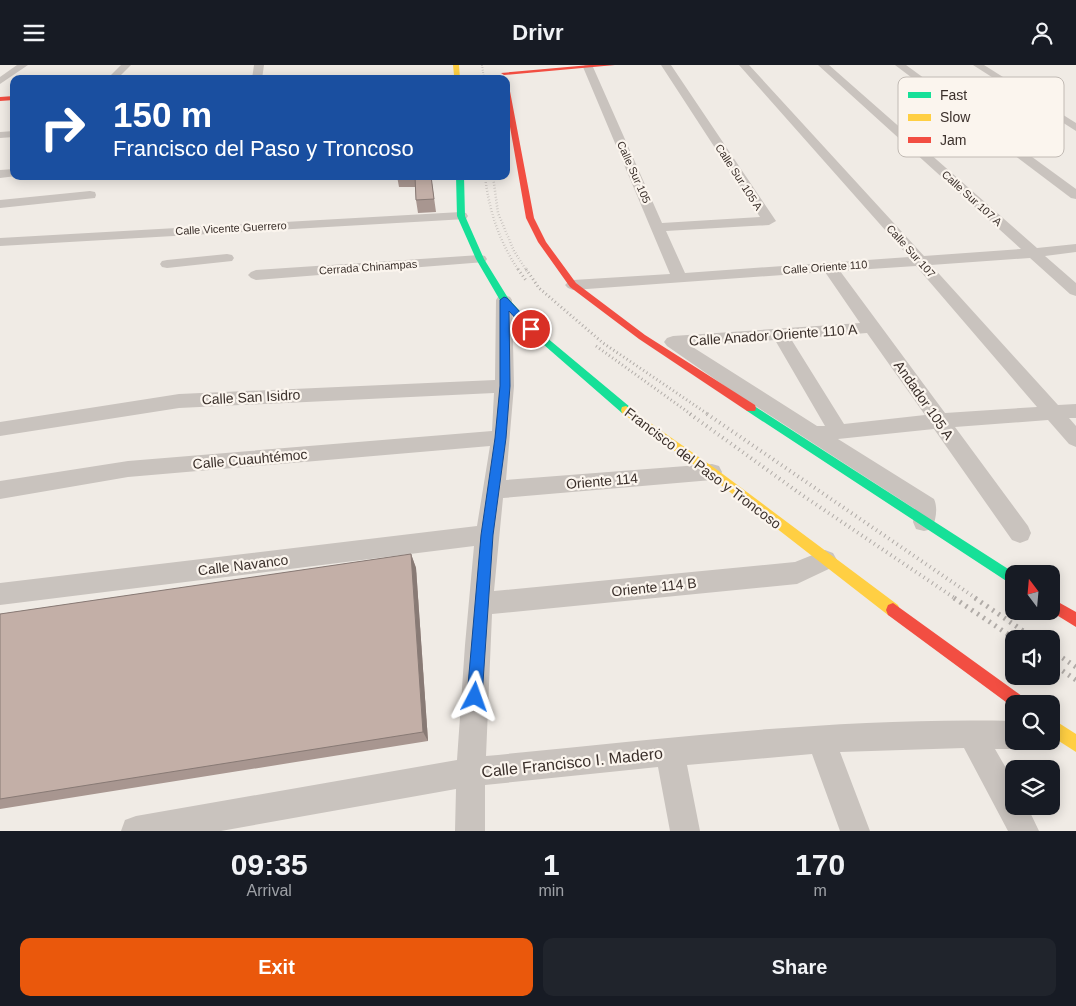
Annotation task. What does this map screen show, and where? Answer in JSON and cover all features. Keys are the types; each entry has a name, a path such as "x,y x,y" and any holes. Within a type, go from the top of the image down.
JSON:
{"main road":[{"path":"504,72 612,65"},
{"path":"442,75 457,73"},
{"path":"510,110 530,218 542,242 573,285 642,337 729,388 1005,574"},
{"name":"Francisco del Paso y Troncoso","path":"460,180 461,216 480,259 504,300 531,329 614,402 712,472 825,560 1009,695"},
{"path":"1060,610 1076,620"}],"street":[{"path":"0,81 23,65"},
{"path":"116,75 126,65"},
{"name":"Calle Sur 105 A","path":"658,227 769,221 666,65"},
{"name":"Calle Sur 107","path":"744,65 920,261 1076,439"},
{"name":"Calle Sur 107 A","path":"823,65 898,132"},
{"path":"900,65 916,77"},
{"path":"978,65 997,77"},
{"name":"Calle Sur 105","path":"588,67 679,277"},
{"path":"1064,119 1076,127"},
{"name":"Calle Sur 107 A","path":"926,157 1076,291"},
{"path":"1025,157 1076,195"},
{"path":"0,204 90,195"},
{"name":"Calle Vicente Guerrero","path":"0,242 461,216"},
{"path":"196,261 207,229"},
{"name":"Calle Oriente 110","path":"573,285 1033,253 1076,248"},
{"path":"167,264 227,258"},
{"name":"Cerrada Chinampas","path":"256,275 480,259"},
{"name":"Andador 105 A","path":"828,267 1020,533"},
{"path":"470,831 470,772 481,603 492,490 501,438 505,386 504,300"},
{"name":"Calle Anador Oriente 110 A","path":"729,388 673,342 873,327"},
{"path":"780,334 838,431"},
{"name":"Calle San Isidro","path":"0,429 178,401 505,386"},
{"path":"729,388 815,434 926,505 924,521"},
{"path":"815,434 940,421 1076,411"},
{"name":"Calle Cuauhtémoc","path":"0,490 128,469 501,438"},
{"name":"Oriente 114","path":"492,490 712,472"},
{"name":"Calle Navanco","path":"0,595 487,535"},
{"name":"Oriente 114 B","path":"481,603 797,573 825,560"},
{"path":"972,734 1024,831"},
{"name":"Calle Francisco I. Madero","path":"136,831 470,772 822,739 972,734 1005,735"},
{"path":"822,739 854,831"},
{"path":"670,752 685,831"}],"building":[{"path":"415,180 432,180 434,199 416,200"},
{"path":"411,554 423,732 0,799 0,614"}],"railway":[{"path":"482,65 483,75"},
{"path":"486,180 496,225 519,271"},
{"path":"494,180 498,213 514,251 527,271"},
{"path":"518,269 527,282"},
{"path":"526,269 539,288 603,343 709,415"},
{"path":"596,346 692,415"},
{"path":"690,414 802,495 956,599"},
{"path":"707,414 977,599"},
{"path":"954,598 1005,632"},
{"path":"975,598 1022,630"},
{"path":"1060,656 1076,667"},
{"path":"1060,669 1076,680"}],"traffic: fast":[{"path":"460,180 461,216 480,259 504,300 531,329 626,410"},
{"path":"751,408 1005,574"}],"traffic: slow":[{"path":"456,65 457,75"},
{"path":"626,410 712,472 893,610"},
{"path":"1060,732 1076,744"}],"traffic: jam":[{"path":"504,73 612,65"},
{"path":"0,99 10,98"},
{"path":"510,108 530,218 542,242 573,285 642,337 751,408"},
{"path":"893,610 1009,695"},
{"path":"1060,610 1076,620"}],"route":[{"path":"475,697 487,535 501,438 505,386 504,300 531,329"}]}
